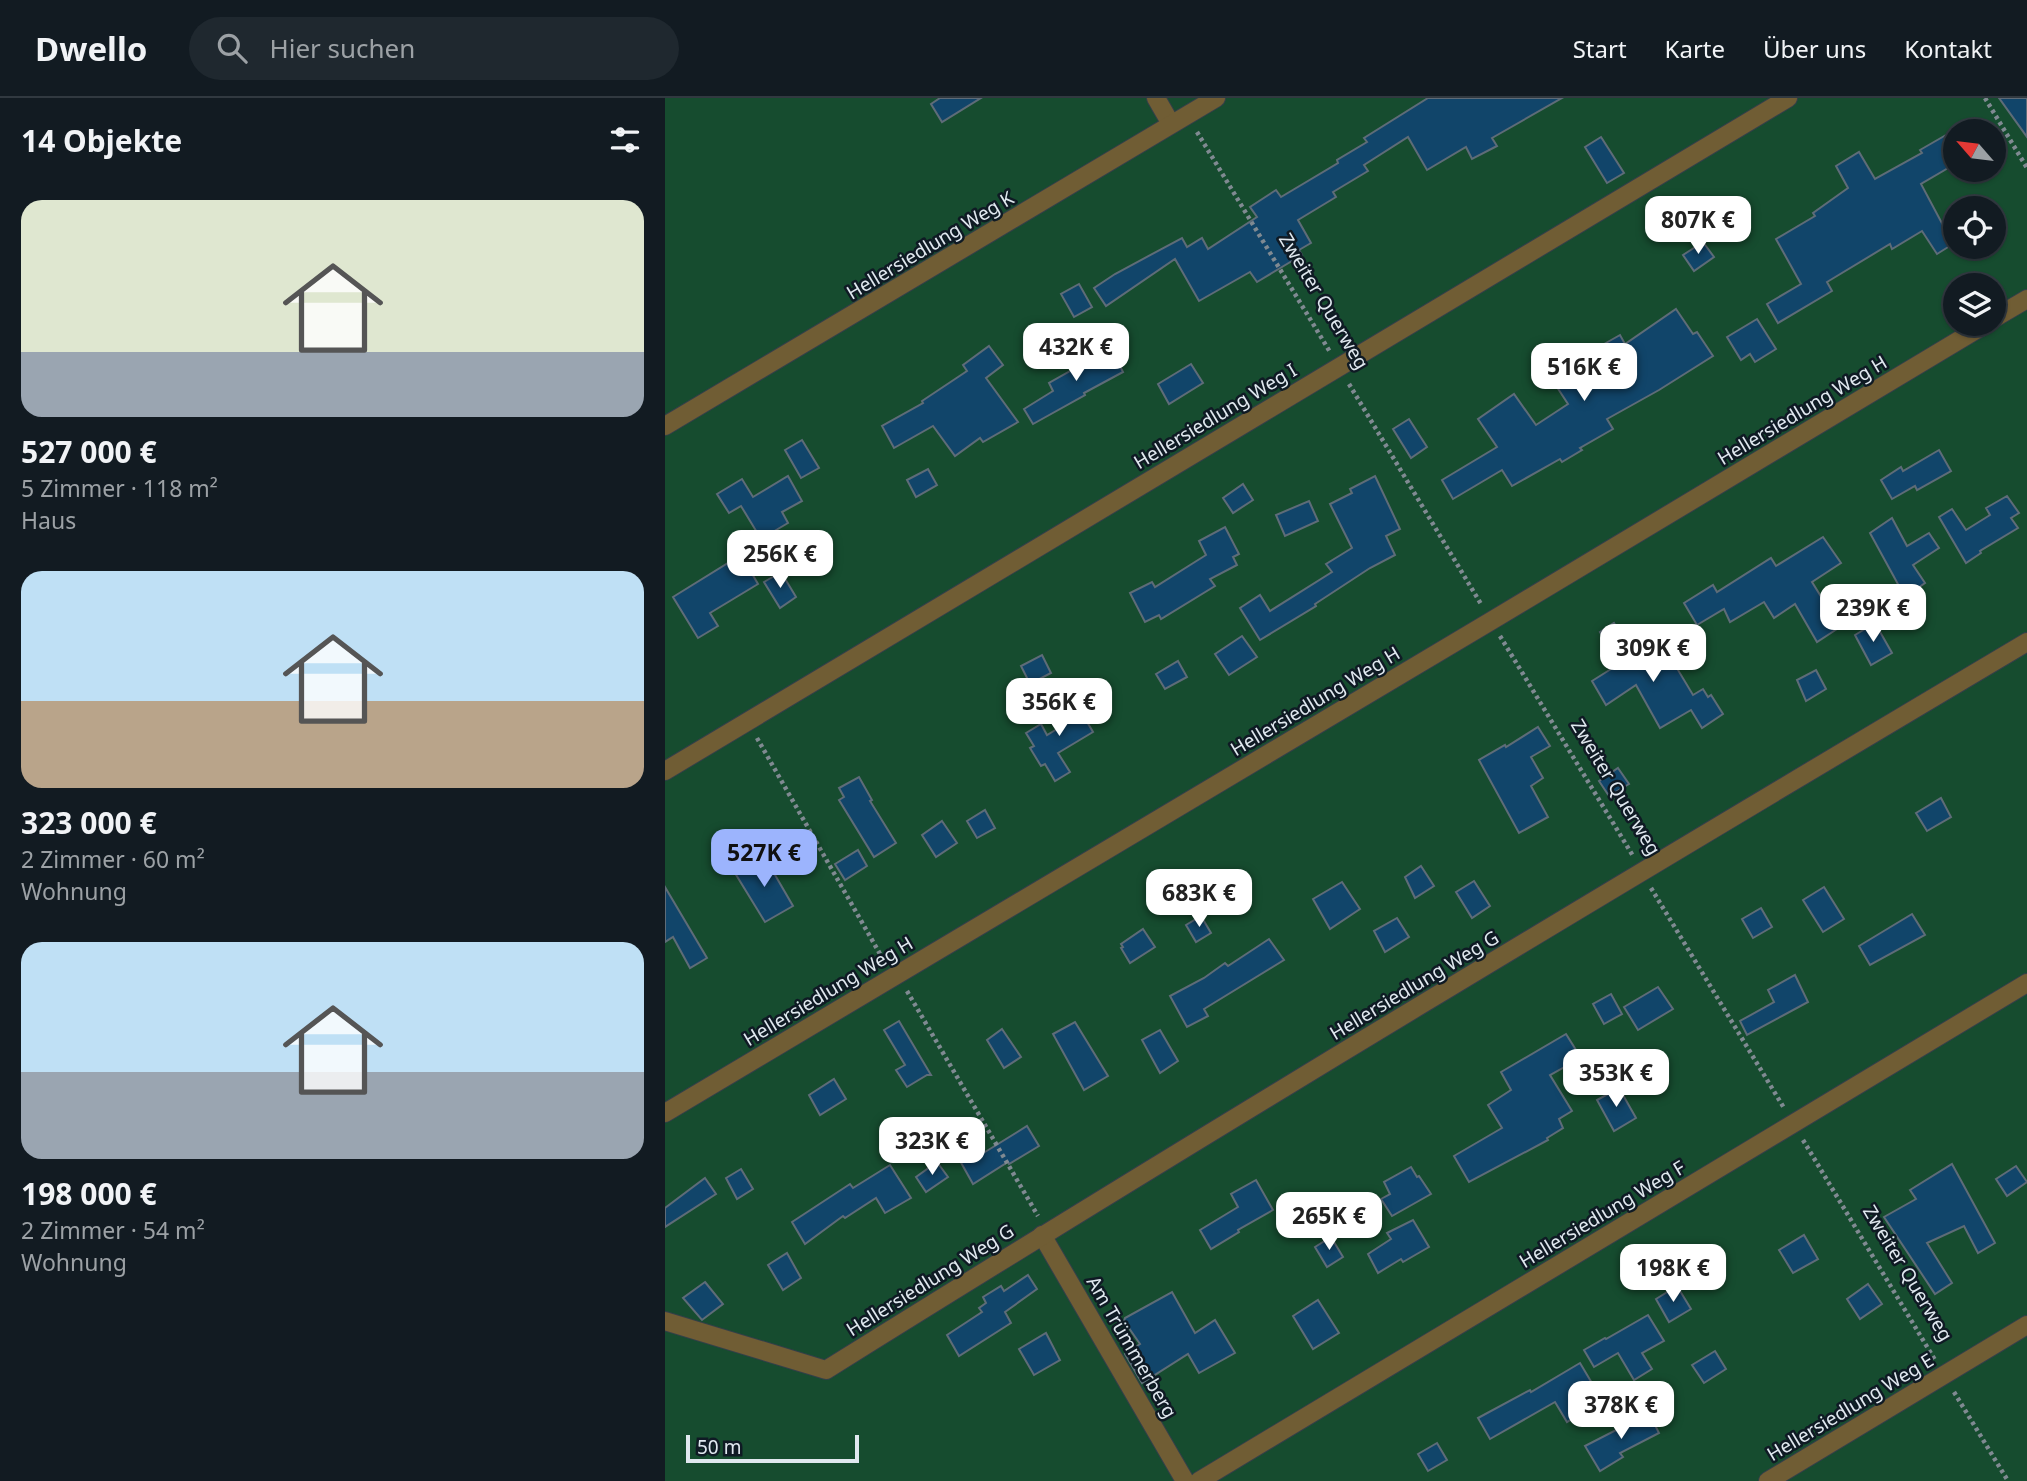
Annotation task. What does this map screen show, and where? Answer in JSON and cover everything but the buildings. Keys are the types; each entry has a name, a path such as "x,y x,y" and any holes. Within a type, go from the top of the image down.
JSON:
{"lane":[{"path":"1156,98 1179,120"},
{"name":"Hellersiedlung Weg K","path":"665,426 1216,98"},
{"name":"Hellersiedlung Weg I","path":"665,771 1788,98"},
{"path":"2006,311 2027,299"},
{"name":"Hellersiedlung Weg H","path":"665,1113 1966,336"},
{"name":"Hellersiedlung Weg G","path":"665,1321 826,1370 1045,1233 1641,871 2027,642"},
{"name":"Hellersiedlung Weg F","path":"1199,1481 2027,983"},
{"name":"Am Trümmerberg","path":"1045,1233 1185,1481"},
{"name":"Hellersiedlung Weg E","path":"1767,1481 2027,1325"}],"path":[{"path":"1985,98 2027,168"},
{"name":"Zweiter Querweg","path":"1179,120 1339,367 2008,1481"},
{"path":"748,722 1045,1233"}],"green space":[{"path":"665,98 2027,98 2027,1481 665,1481"}]}
